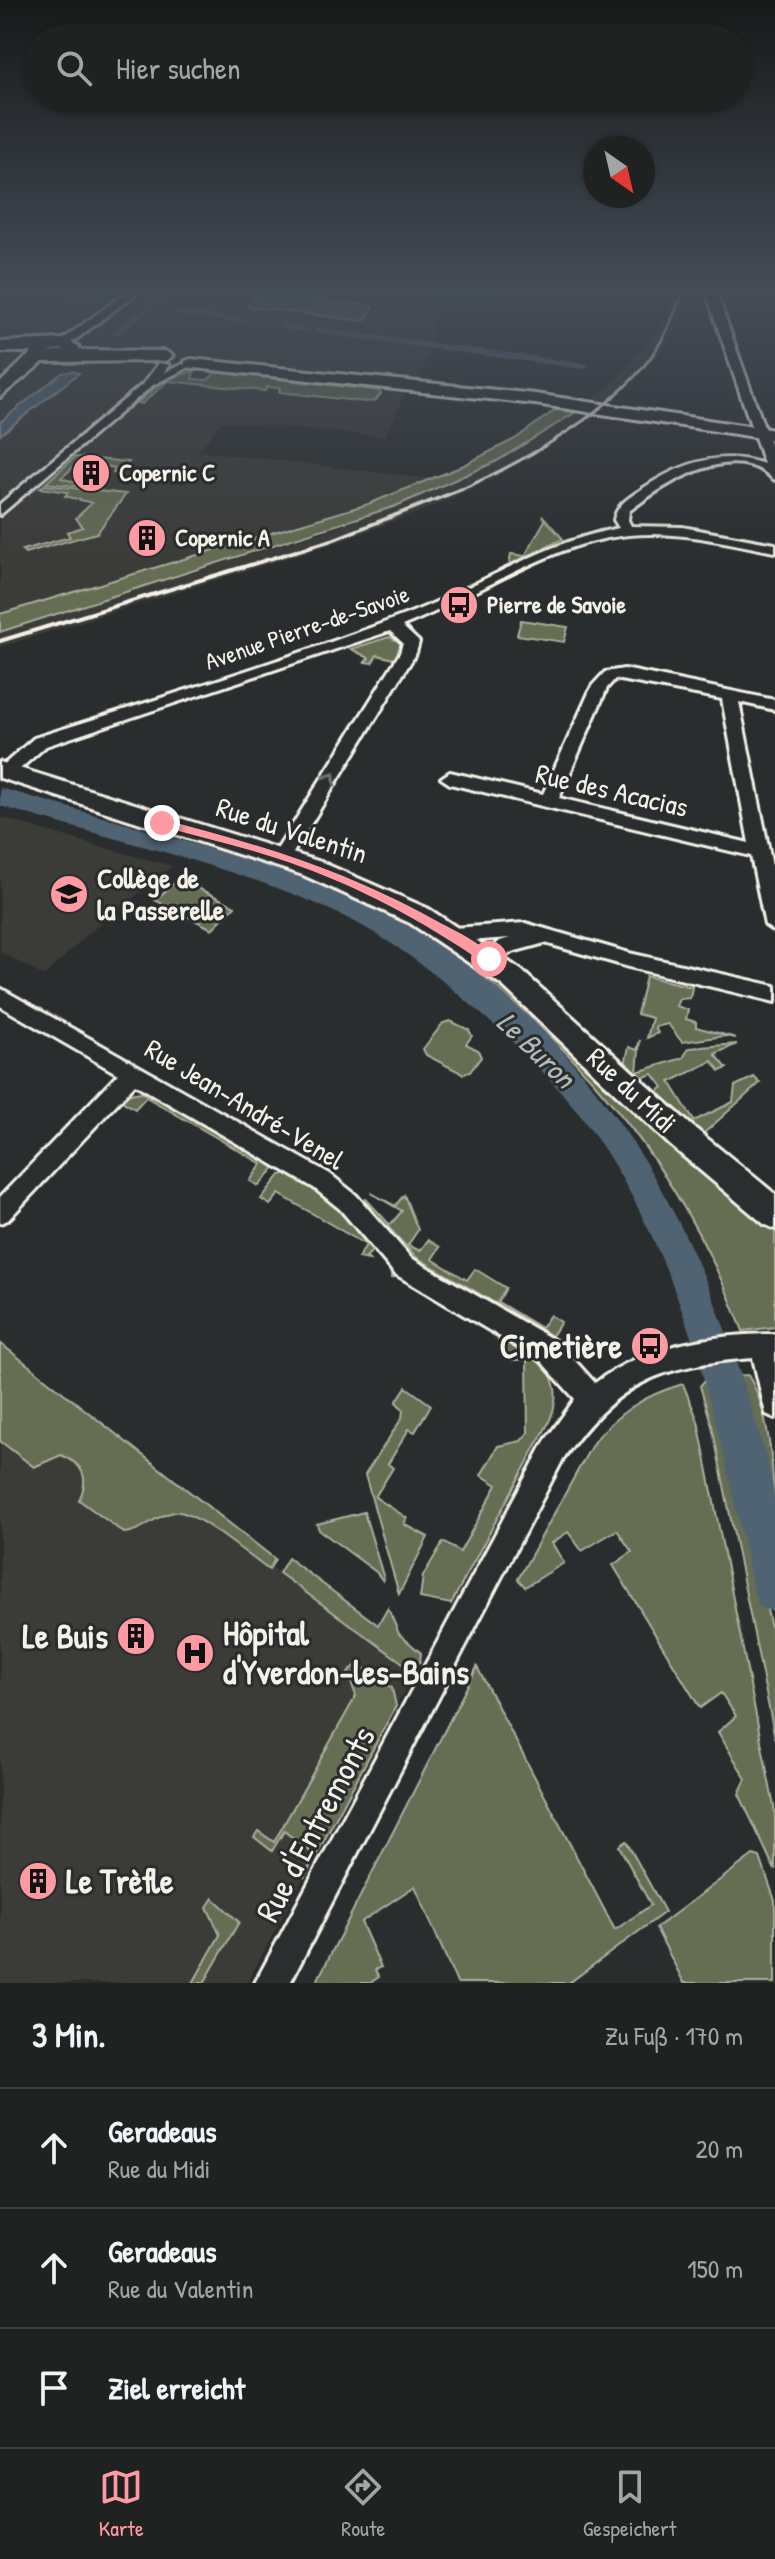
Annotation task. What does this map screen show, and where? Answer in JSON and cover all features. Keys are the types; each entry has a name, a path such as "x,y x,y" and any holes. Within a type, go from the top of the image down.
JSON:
{"street":[{"path":"0,511 150,385"},
{"path":"403,385 547,400 768,434"},
{"path":"627,531 621,520 623,509 703,462 734,459 774,474 768,434 748,385"},
{"name":"Avenue Pierre-de-Savoie","path":"3,771 40,742 392,625 566,548 627,531 706,535 775,548"},
{"path":"282,856 408,653 411,642 392,625"},
{"path":"549,801 600,686 611,675 624,674 775,705"},
{"path":"730,696 732,720 775,925"},
{"name":"Rue du Valentin","path":"3,771 101,804 282,856 366,888 453,935"},
{"name":"Rue des Acacias","path":"450,778 761,852"},
{"path":"453,935 525,930 553,940 775,994"},
{"name":"Rue du Midi","path":"453,935 489,959 671,1128 739,1181 775,1214"},
{"path":"489,959 516,943 553,940"},
{"name":"Rue Jean-André-Venel","path":"0,996 322,1181 348,1202 403,1266 550,1352 593,1400"},
{"path":"0,1213 133,1072"},
{"name":"Rue du Midi","path":"739,1181 775,1203"},
{"path":"763,1346 775,1405"},
{"name":"Rue d'Entremonts","path":"272,1983 554,1450 593,1400 640,1371 691,1355 763,1346"}],"shaded area":[{"path":"0,385 416,385 413,392 405,394 385,437 222,421 199,451 432,479 298,527 0,614"},
{"path":"610,385 628,385 589,420 491,480 429,508 338,542 0,647 0,632 332,529 396,506 497,461 580,410"},
{"name":"Collège de la Passerelle","path":"0,817 172,866 88,934 44,976 0,952"},
{"name":"Hôpital d'Yverdon-les-Bains","path":"0,1343 275,1559 271,1567 415,1671 247,1983 0,1983"}],"green space":[{"path":"159,385 164,385 142,404 138,403"},
{"path":"202,385 324,385 380,391 381,394 375,401 366,402 279,392 280,388 267,387 265,391"},
{"path":"555,410 576,412 497,461 396,506 0,632 0,614 368,504 458,468 515,439"},
{"path":"75,457 129,462 122,472 113,473 115,468 81,461 61,478 95,488 46,483"},
{"path":"44,485 126,494 97,533 25,553 22,550 70,537 67,532 83,527 76,518 92,503 65,496 68,492 40,488"},
{"path":"542,515 563,539 509,565 511,554 525,556 545,520"},
{"path":"521,620 568,627 564,642 517,635"},
{"path":"389,637 404,643 398,660 377,655 372,663 365,662 369,658 351,649"},
{"path":"179,879 235,906 212,929 155,900"},
{"path":"422,929 506,988 642,1119 775,1226 775,1327 743,1331 716,1268 685,1209 651,1155 572,1058 526,1013"},
{"path":"646,976 692,987 690,998 679,999 676,1006 688,1010 686,1019 696,1022 696,1027 736,1038 725,1036 682,1042 668,1024 655,1027 658,1033 647,1038 652,1018 637,1014"},
{"path":"450,1021 469,1030 472,1036 466,1044 478,1050 481,1057 470,1072 463,1074 426,1055 423,1049 443,1023"},
{"path":"640,1040 637,1072 683,1058 689,1048 737,1044 715,1054 727,1068 720,1071 712,1061 670,1082 694,1121 733,1102 735,1086 754,1077 760,1083 703,1134 657,1092 663,1087 653,1074 640,1078 625,1064 629,1047 637,1050"},
{"path":"141,1092 157,1100 159,1097 277,1165 259,1186 250,1181 262,1164 146,1097 135,1109 122,1101 130,1094"},
{"path":"290,1172 331,1198 374,1249 366,1257 369,1260 358,1258 366,1245 279,1194 270,1205 261,1199 280,1175"},
{"path":"371,1193 395,1206 404,1195 418,1230 408,1245 420,1251 428,1240 440,1247 432,1259 467,1280 475,1269 506,1288 498,1302 541,1328 550,1315 561,1322 552,1336 416,1257 364,1201 366,1199 390,1225 402,1211"},
{"path":"390,1272 535,1354 548,1370 555,1386 555,1404 548,1424 451,1604 420,1598 423,1576 443,1542 460,1552 497,1485 481,1475 498,1446 521,1441 528,1433 527,1360 512,1360 494,1334 396,1276 392,1278"},
{"path":"0,1343 275,1559 269,1570 208,1526 184,1513 168,1513 137,1530 124,1533 79,1500 84,1478 75,1463 61,1455 34,1467 0,1441"},
{"path":"748,1375 764,1414 772,1462 775,1558 732,1376"},
{"path":"716,1379 775,1646 775,1738 712,1426 700,1386 705,1380"},
{"path":"683,1384 698,1421 775,1812 775,1870 739,1794 746,1779 718,1732 736,1716 721,1693 700,1708 613,1565 632,1552 617,1530 582,1551 568,1532 552,1543 564,1563 525,1587 518,1579 593,1443 612,1422 633,1406"},
{"path":"406,1387 431,1405 415,1432 409,1429 388,1464 393,1468 375,1497 407,1518 404,1524 428,1537 399,1594 365,1475 402,1418 403,1409 396,1402"},
{"path":"364,1512 383,1581 376,1572 319,1530 317,1524"},
{"path":"288,1558 378,1625 388,1608 399,1634 421,1653 420,1662 407,1666 279,1573"},
{"path":"355,1666 366,1669 392,1688 396,1706 304,1878 314,1855 284,1831 272,1851 254,1837 258,1831 274,1842 356,1696 348,1673"},
{"path":"477,1667 615,1930 651,1905 619,1846 626,1841 665,1912 569,1983 457,1983 415,1886 361,1922 381,1967 375,1970 379,1977 370,1983 316,1983"},
{"path":"753,1855 760,1857 775,1901 775,1983 684,1983 656,1928"},
{"path":"213,1898 239,1922 204,1983 193,1983 220,1935 207,1907"}],"water":[{"path":"47,385 64,385 0,435 0,422"}],"waterway":[{"name":"Le Buron","path":"0,797 276,879 352,908 396,933 451,971 536,1043 594,1109 641,1180 679,1255 709,1334 734,1416 775,1592"}],"railway":[{"path":"458,491 568,432 626,385"},
{"path":"0,641 332,540 462,489"}],"place":[{"name":"Copernic C","path":"91,473"},
{"name":"Copernic A","path":"147,538"},
{"name":"Pierre de Savoie","path":"459,605"},
{"name":"Collège de la Passerelle","path":"69,894"},
{"name":"Cimetière","path":"650,1346"},
{"name":"Le Buis","path":"136,1636"},
{"name":"Hôpital d'Yverdon-les-Bains","path":"195,1653"},
{"name":"Le Trèfle","path":"38,1881"}],"route":[{"path":"162,823 291,858 366,888 453,935 489,959"}]}
